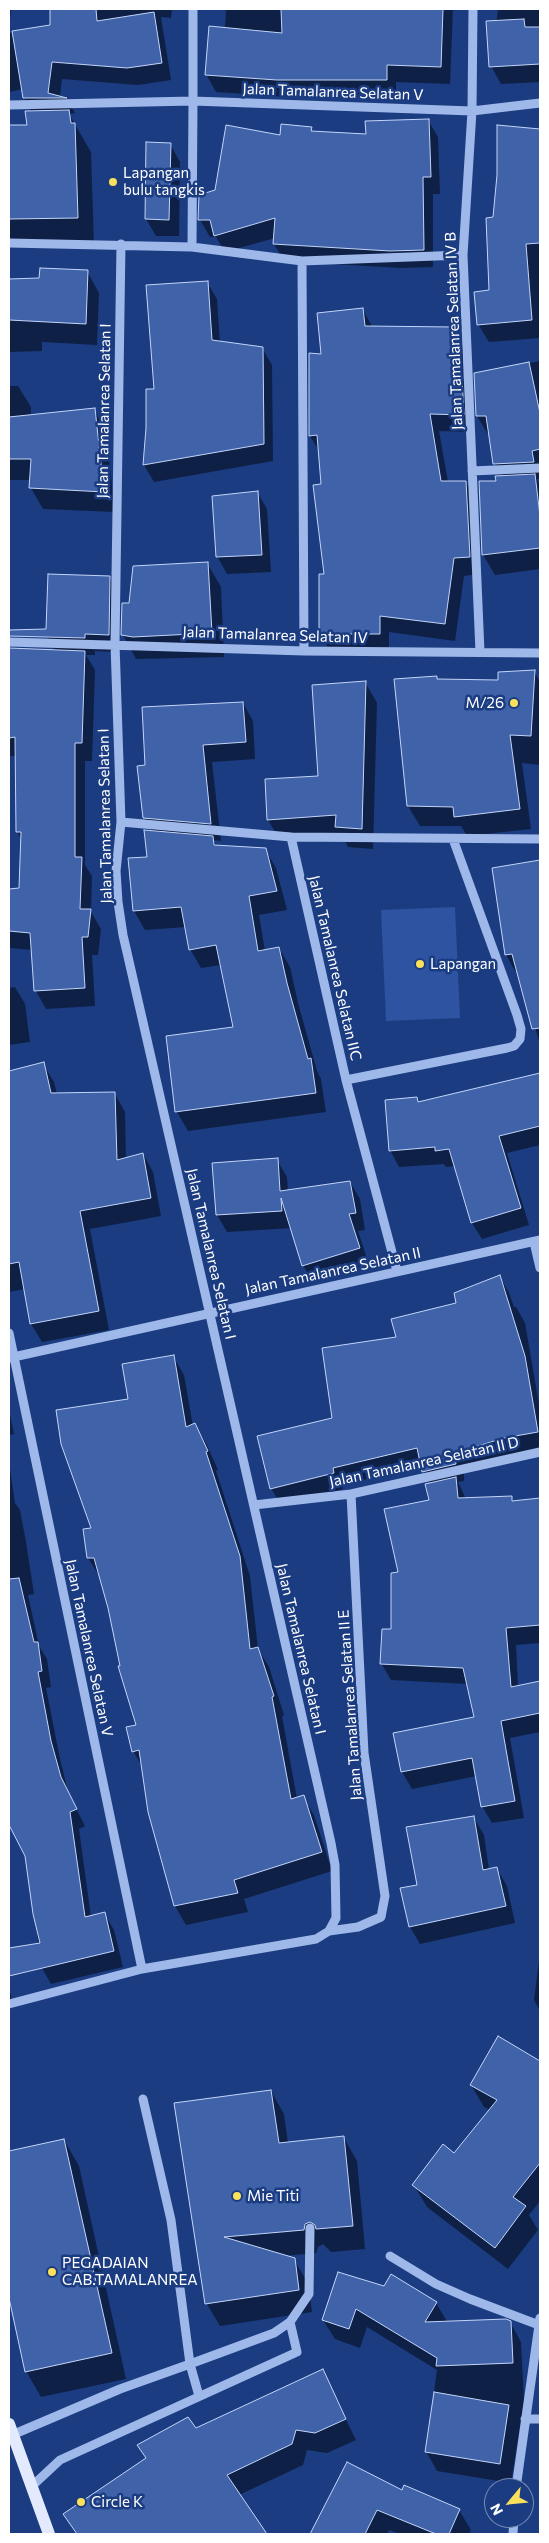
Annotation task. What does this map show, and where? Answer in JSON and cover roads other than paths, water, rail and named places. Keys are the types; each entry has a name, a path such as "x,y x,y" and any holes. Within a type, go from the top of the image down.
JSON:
{"main road":[{"path":"10,2432 49,2534"}],"street":[{"path":"192,247 193,9"},
{"name":"Jalan Tamalanrea Selatan IV B","path":"473,9 472,111 463,255 480,652"},
{"name":"Jalan Tamalanrea Selatan V","path":"9,105 193,101 472,111 540,103"},
{"path":"9,243 192,247 302,261 463,255"},
{"name":"Jalan Tamalanrea Selatan I","path":"121,244 115,644 121,822 116,871 123,935 336,1865 336,1918 329,1931"},
{"path":"302,261 304,651"},
{"path":"472,471 540,468"},
{"name":"Jalan Tamalanrea Selatan IV","path":"9,642 304,651 540,652"},
{"path":"121,822 291,836 540,840"},
{"name":"Jalan Tamalanrea Selatan IIC","path":"291,836 346,1080 396,1271"},
{"path":"346,1080 506,1048 514,1046 520,1038 521,1029 517,1015 453,839"},
{"path":"537,1241 540,1268"},
{"name":"Jalan Tamalanrea Selatan II","path":"12,1357 210,1311 537,1241"},
{"name":"Jalan Tamalanrea Selatan V","path":"9,1333 12,1357 142,1970"},
{"name":"Jalan Tamalanrea Selatan II D","path":"254,1505 351,1494 540,1452"},
{"name":"Jalan Tamalanrea Selatan II E","path":"329,1931 358,1927 381,1917 385,1896 364,1753 351,1494"},
{"path":"9,2004 142,1970 316,1939 329,1931"},
{"path":"143,2099 172,2220 190,2364 199,2396"},
{"path":"10,2432 120,2389 274,2333 290,2322 309,2294 310,2228"},
{"path":"390,2256 453,2292 540,2322 517,2478"},
{"path":"31,2487 60,2460 297,2352 290,2322"},
{"path":"525,2419 540,2419"}],"place":[{"name":"Lapangan bulu tangkis","path":"113,182"},
{"name":"M/26","path":"514,703"},
{"name":"Lapangan","path":"420,964"},
{"name":"Mie Titi","path":"237,2196"},
{"name":"PEGADAIAN CAB.TAMALANREA","path":"52,2272"},
{"name":"Circle K","path":"81,2502"}]}
